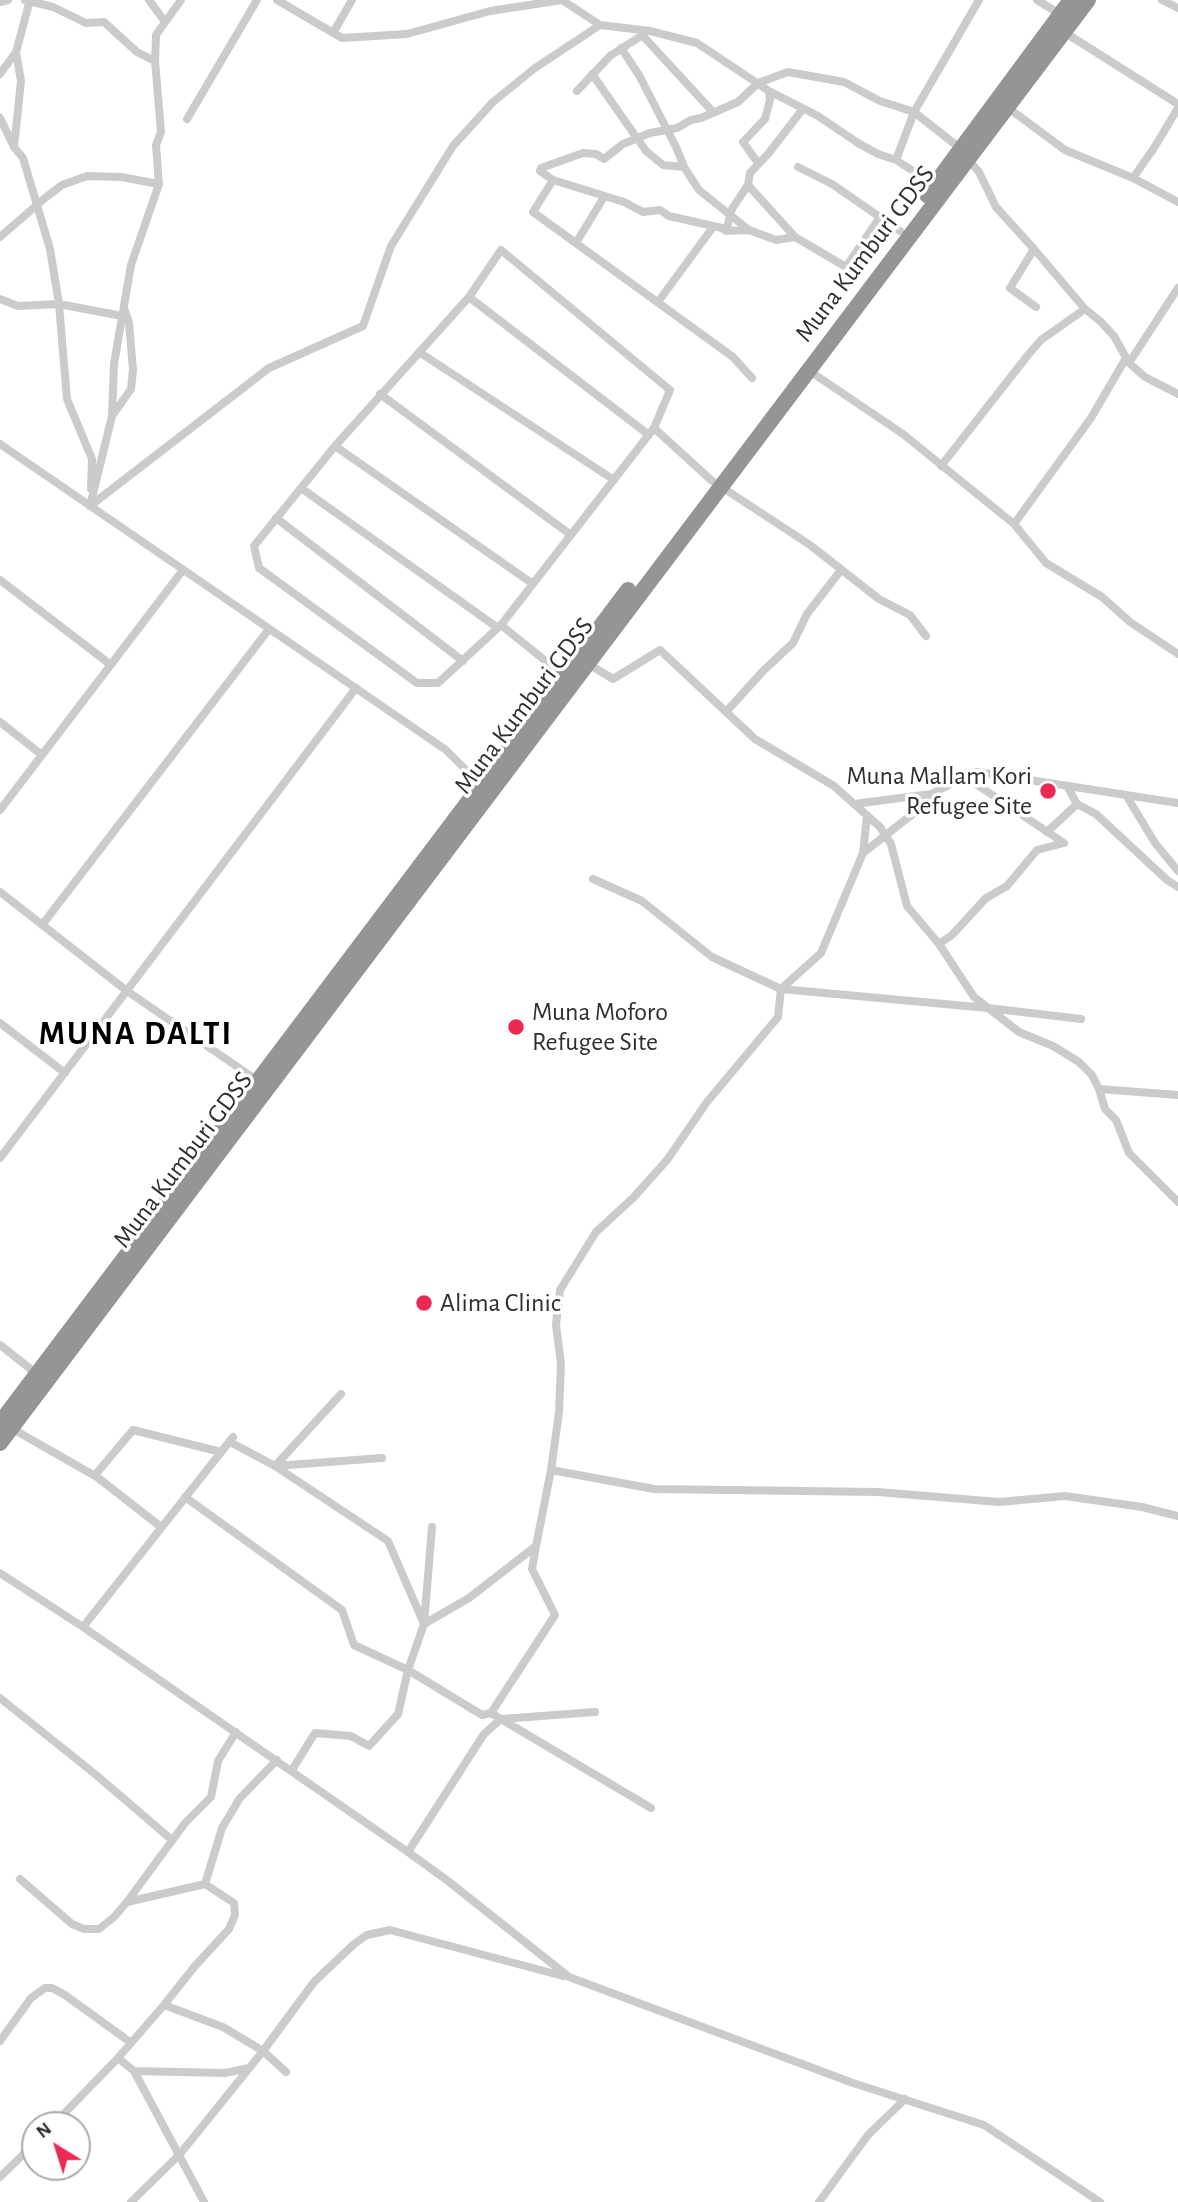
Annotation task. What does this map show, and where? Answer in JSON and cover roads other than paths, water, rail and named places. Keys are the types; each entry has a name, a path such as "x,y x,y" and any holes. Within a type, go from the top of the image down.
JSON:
{"highway":[{"name":"Muna Kumburi GDSS","path":"0,1443 6,1426 37,1374 563,675 808,370 1071,0"},
{"name":"Muna Kumburi GDSS","path":"6,1426 587,663 900,231 1007,107 1088,0"}],"street":[{"path":"0,2 8,0"},
{"path":"14,147 21,81 16,52 28,0 53,7 86,23 104,22 137,52 155,61"},
{"path":"149,0 165,22"},
{"path":"90,506 112,416 114,364 131,265 159,184 156,145 161,132 155,61 156,35 181,0"},
{"path":"187,119 257,0"},
{"path":"277,0 342,38 407,34 490,11 562,0 600,25 696,43 769,91 921,176"},
{"path":"333,33 352,0"},
{"path":"896,160 914,112 979,0"},
{"path":"1037,0 1060,14"},
{"path":"1162,0 1178,8"},
{"path":"90,506 269,368 363,326 391,246 453,146 493,102 535,68 600,25"},
{"path":"1063,32 1178,106 1133,178"},
{"path":"577,91 621,48 646,33"},
{"path":"646,33 713,112"},
{"path":"621,48 639,75 684,167 699,190 749,230 776,240 796,237"},
{"path":"0,74 16,52"},
{"path":"749,230 726,231 669,216 660,210 643,212 624,202 553,180 540,171 541,168 583,153 596,154 604,159 623,144 666,129 677,128 738,102 758,83 788,72 844,82 880,101 914,112 964,154 979,172 996,207 1085,309 1114,336 1127,360 1145,377 1178,394"},
{"path":"592,74 636,139 663,165 684,167"},
{"path":"758,163 743,142 765,119 770,100 769,91"},
{"path":"1007,107 1065,149 1133,178 1178,202"},
{"path":"726,231 731,214 748,185 750,173 802,110"},
{"path":"0,118 14,147 23,158 50,249 67,399 92,459 90,506"},
{"path":"798,167 832,184 900,231"},
{"path":"0,237 62,186 87,176 121,177 159,184"},
{"path":"553,180 533,212 733,357 752,378"},
{"path":"748,185 796,237 846,267 880,217"},
{"path":"576,243 604,197"},
{"path":"658,302 713,227"},
{"path":"1034,249 1010,288 1035,307"},
{"path":"501,250 670,390 652,432 499,627 438,683 417,683 259,568 254,546 335,446 468,297 501,250"},
{"path":"1014,524 1091,418 1127,360 1178,288"},
{"path":"468,297 652,432 716,483 810,545 879,599 911,615 926,636"},
{"path":"0,299 18,306 58,304 123,312 130,322 133,370 131,389 112,416"},
{"path":"941,467 1041,340 1085,309"},
{"path":"419,352 614,480"},
{"path":"808,370 903,434 1014,524 1046,563 1102,597 1129,622 1178,654"},
{"path":"380,394 571,535"},
{"path":"0,444 446,750 480,784"},
{"path":"335,446 533,584"},
{"path":"301,488 563,675"},
{"path":"276,519 463,661"},
{"path":"0,810 183,570"},
{"path":"726,712 793,643 807,614 841,570"},
{"path":"0,580 111,665"},
{"path":"42,925 270,629"},
{"path":"587,663 613,679 660,649 755,739 834,786 854,804 891,844 907,906 939,944 974,997 1019,1032 1052,1046 1079,1062 1092,1075 1105,1109 1116,1120 1129,1153 1178,1202"},
{"path":"0,1158 355,688"},
{"path":"0,722 42,755"},
{"path":"854,804 931,794 949,785 961,774 978,772 1178,803"},
{"path":"939,944 952,935 986,898 1007,886 1037,850 1064,844 961,774"},
{"path":"1068,786 1077,804 1096,814 1178,887"},
{"path":"863,853 919,809 931,794"},
{"path":"1126,795 1155,843 1178,871"},
{"path":"1047,832 1077,804"},
{"path":"491,1713 555,1615 532,1569 551,1471 559,1412 561,1364 556,1325 560,1290 596,1233 633,1198 667,1160 707,1102 778,1017 781,989 821,953 863,853 867,816"},
{"path":"593,879 642,901 712,957 781,989 1081,1019"},
{"path":"0,892 127,991 258,1081"},
{"path":"0,1023 65,1073"},
{"path":"1099,1088 1178,1095"},
{"path":"0,1345 37,1374"},
{"path":"275,1466 341,1394"},
{"path":"6,1426 95,1475 161,1527"},
{"path":"95,1475 134,1430 221,1452"},
{"path":"83,1627 231,1439 388,1541 424,1624"},
{"path":"275,1466 382,1458"},
{"path":"551,1471 654,1489 878,1492 999,1502 1065,1496 1142,1507 1178,1516"},
{"path":"185,1497 342,1610 354,1645 408,1670 482,1715 491,1713 651,1808"},
{"path":"292,1770 314,1733 351,1736 369,1746 398,1714 408,1670 424,1624 432,1527"},
{"path":"424,1624 469,1598 536,1546"},
{"path":"0,1573 83,1627 408,1852 569,1977"},
{"path":"2,1702 172,1840"},
{"path":"408,1852 484,1734 501,1719 595,1712"},
{"path":"20,1879 72,1924 84,1929 99,1929 127,1902 172,1840 211,1797 218,1760 236,1732"},
{"path":"205,1884 222,1828 240,1798 277,1760"},
{"path":"67,2111 164,2006 195,1966 229,1929 235,1915 234,1903 205,1884 127,1902"},
{"path":"131,2202 178,2155 263,2051 314,1982 367,1935 390,1930 569,1977 984,2125 1100,2202"},
{"path":"0,2041 30,1998 38,1991 52,1988 130,2042"},
{"path":"164,2006 223,2027 263,2051 286,2072"},
{"path":"118,2058 134,2071 204,2202"},
{"path":"134,2071 225,2073 249,2068"},
{"path":"819,2202 868,2135 905,2099"},
{"path":"0,2177 21,2157"}],"place":[{"name":"Muna Mallam Kori Refugee Site","path":"1048,791"},
{"name":"Muna Moforo Refugee Site","path":"516,1027"},
{"name":"Alima Clinic","path":"424,1303"}],"district":[{"name":"MUNA DALTI","path":"136,1034"}]}
